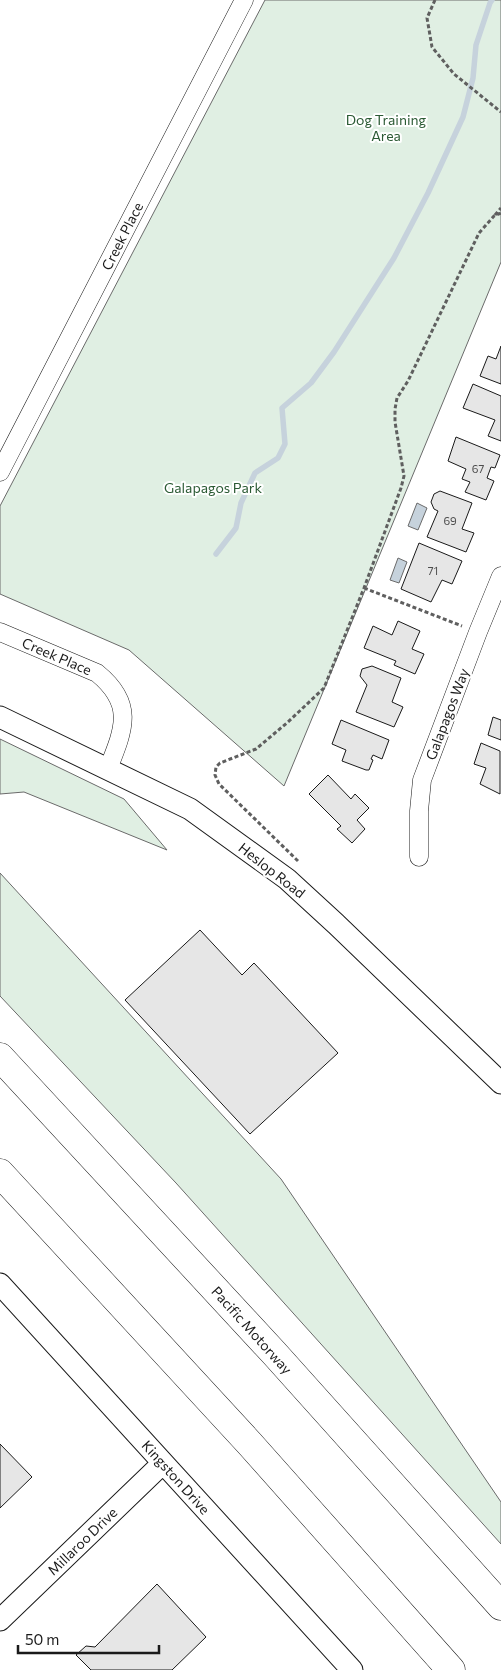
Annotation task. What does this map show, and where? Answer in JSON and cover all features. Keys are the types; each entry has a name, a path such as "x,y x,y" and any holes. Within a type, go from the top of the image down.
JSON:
{"highway":[{"name":"Pacific Motorway","path":"0,1057 274,1353 501,1606"},
{"path":"0,1173 250,1444 451,1670"}],"street":[{"name":"Creek Place","path":"0,472 244,0"},
{"name":"Galapagos Way","path":"419,857 419,811 422,780 478,632 493,618 501,576"},
{"name":"Creek Place","path":"0,632 97,673 111,684 120,699 124,716 121,733 108,768"},
{"name":"Heslop Road","path":"0,717 108,768 190,810 287,879 501,1083"},
{"name":"Kingston Drive","path":"0,1284 352,1670"},
{"name":"Millaroo Drive","path":"0,1620 163,1463"}],"path":[{"path":"435,0 427,18 432,47 454,74 501,112"},
{"path":"287,879 298,860 219,784 216,767 220,763 256,749 324,688 364,588 404,476 395,422 397,398 408,381 479,233 501,208"},
{"path":"494,216 501,213"},
{"path":"364,588 478,632"}],"green space":[{"name":"Galapagos Park","path":"265,0 501,0 501,262 284,786 129,650 0,594 0,506"},
{"path":"0,739 124,799 167,850 24,792 0,794"},
{"path":"0,873 281,1179 501,1502 501,1544 176,1183 0,996"}],"shaded area":[{"path":"417,503 427,508 418,530 408,526"},
{"path":"398,558 407,562 399,583 390,580"}],"building":[{"path":"501,346 501,384 480,376 488,356 496,359"},
{"path":"473,384 501,396 501,441 488,436 495,420 463,408"},
{"path":"456,437 500,455 495,468 491,467 487,478 494,481 486,500 465,492 470,482 462,479 466,469 448,461"},
{"path":"440,491 472,503 462,529 474,533 466,552 427,537 438,511 434,509 431,502 434,494"},
{"path":"419,543 462,561 452,584 442,580 431,602 401,589"},
{"path":"398,621 420,631 412,649 424,654 415,674 394,665 396,661 364,648 373,626 392,635"},
{"path":"372,666 401,678 392,702 403,707 394,727 356,712 367,685 360,676 362,669"},
{"path":"493,717 501,720 501,740 488,735"},
{"path":"341,720 389,740 382,759 373,755 369,770 342,761 346,750 332,744"},
{"path":"481,743 500,751 500,794 480,784 486,768 474,764"},
{"path":"328,775 351,799 355,794 369,808 357,820 365,829 352,843 337,829 341,826 309,794"},
{"path":"200,930 242,975 254,963 338,1053 250,1134 125,1000"},
{"path":"0,1444 32,1477 0,1508"},
{"path":"157,1584 206,1637 172,1670 91,1670 76,1655 86,1646 95,1647"}],"waterway":[{"path":"216,554 236,528 241,503 255,473 278,458 285,444 282,408 311,383 334,352 394,258 428,193 463,117 473,78 476,45 492,0"}],"park label":[{"name":"Dog Training Area","path":"386,128"}]}
